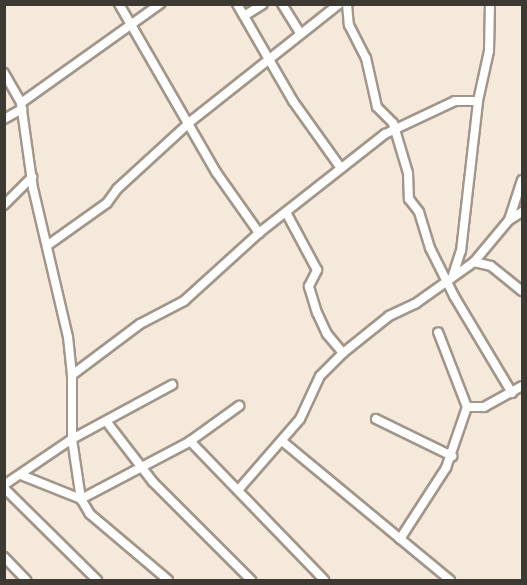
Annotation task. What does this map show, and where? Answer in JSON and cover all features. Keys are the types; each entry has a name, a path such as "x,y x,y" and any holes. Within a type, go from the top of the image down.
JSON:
{"street":[{"path":"118,4 190,122 216,172 259,233"},
{"path":"4,119 160,4"},
{"path":"237,4 267,59 340,166"},
{"path":"244,16 263,4"},
{"path":"282,4 300,33"},
{"path":"48,245 107,203 117,189 190,122 339,4"},
{"path":"347,4 349,25 366,58 377,106 395,129 408,172 409,199 419,212 430,248 447,282 512,393"},
{"path":"447,282 458,267 461,251 478,101 489,51 490,4"},
{"path":"4,73 21,106 32,177 48,245 72,375 72,439 81,499 90,514 168,580"},
{"path":"72,375 140,324 184,301 259,233 287,214 340,166 395,129 455,101 478,101"},
{"path":"4,205 32,177"},
{"path":"240,488 300,419 320,376 343,353 389,316 447,282 492,245 509,220 522,180"},
{"path":"509,220 522,212"},
{"path":"287,214 317,270 309,286 316,313 343,353"},
{"path":"474,262 491,266 522,291"},
{"path":"400,539 452,456 467,407 438,332"},
{"path":"97,580 4,487 72,439 172,385"},
{"path":"467,407 484,408 522,386"},
{"path":"21,475 81,499 190,441 239,406"},
{"path":"376,419 452,456"},
{"path":"106,421 143,466 153,482 251,580"},
{"path":"190,441 240,488 324,580"},
{"path":"282,441 450,580"},
{"path":"4,557 26,580"}]}
